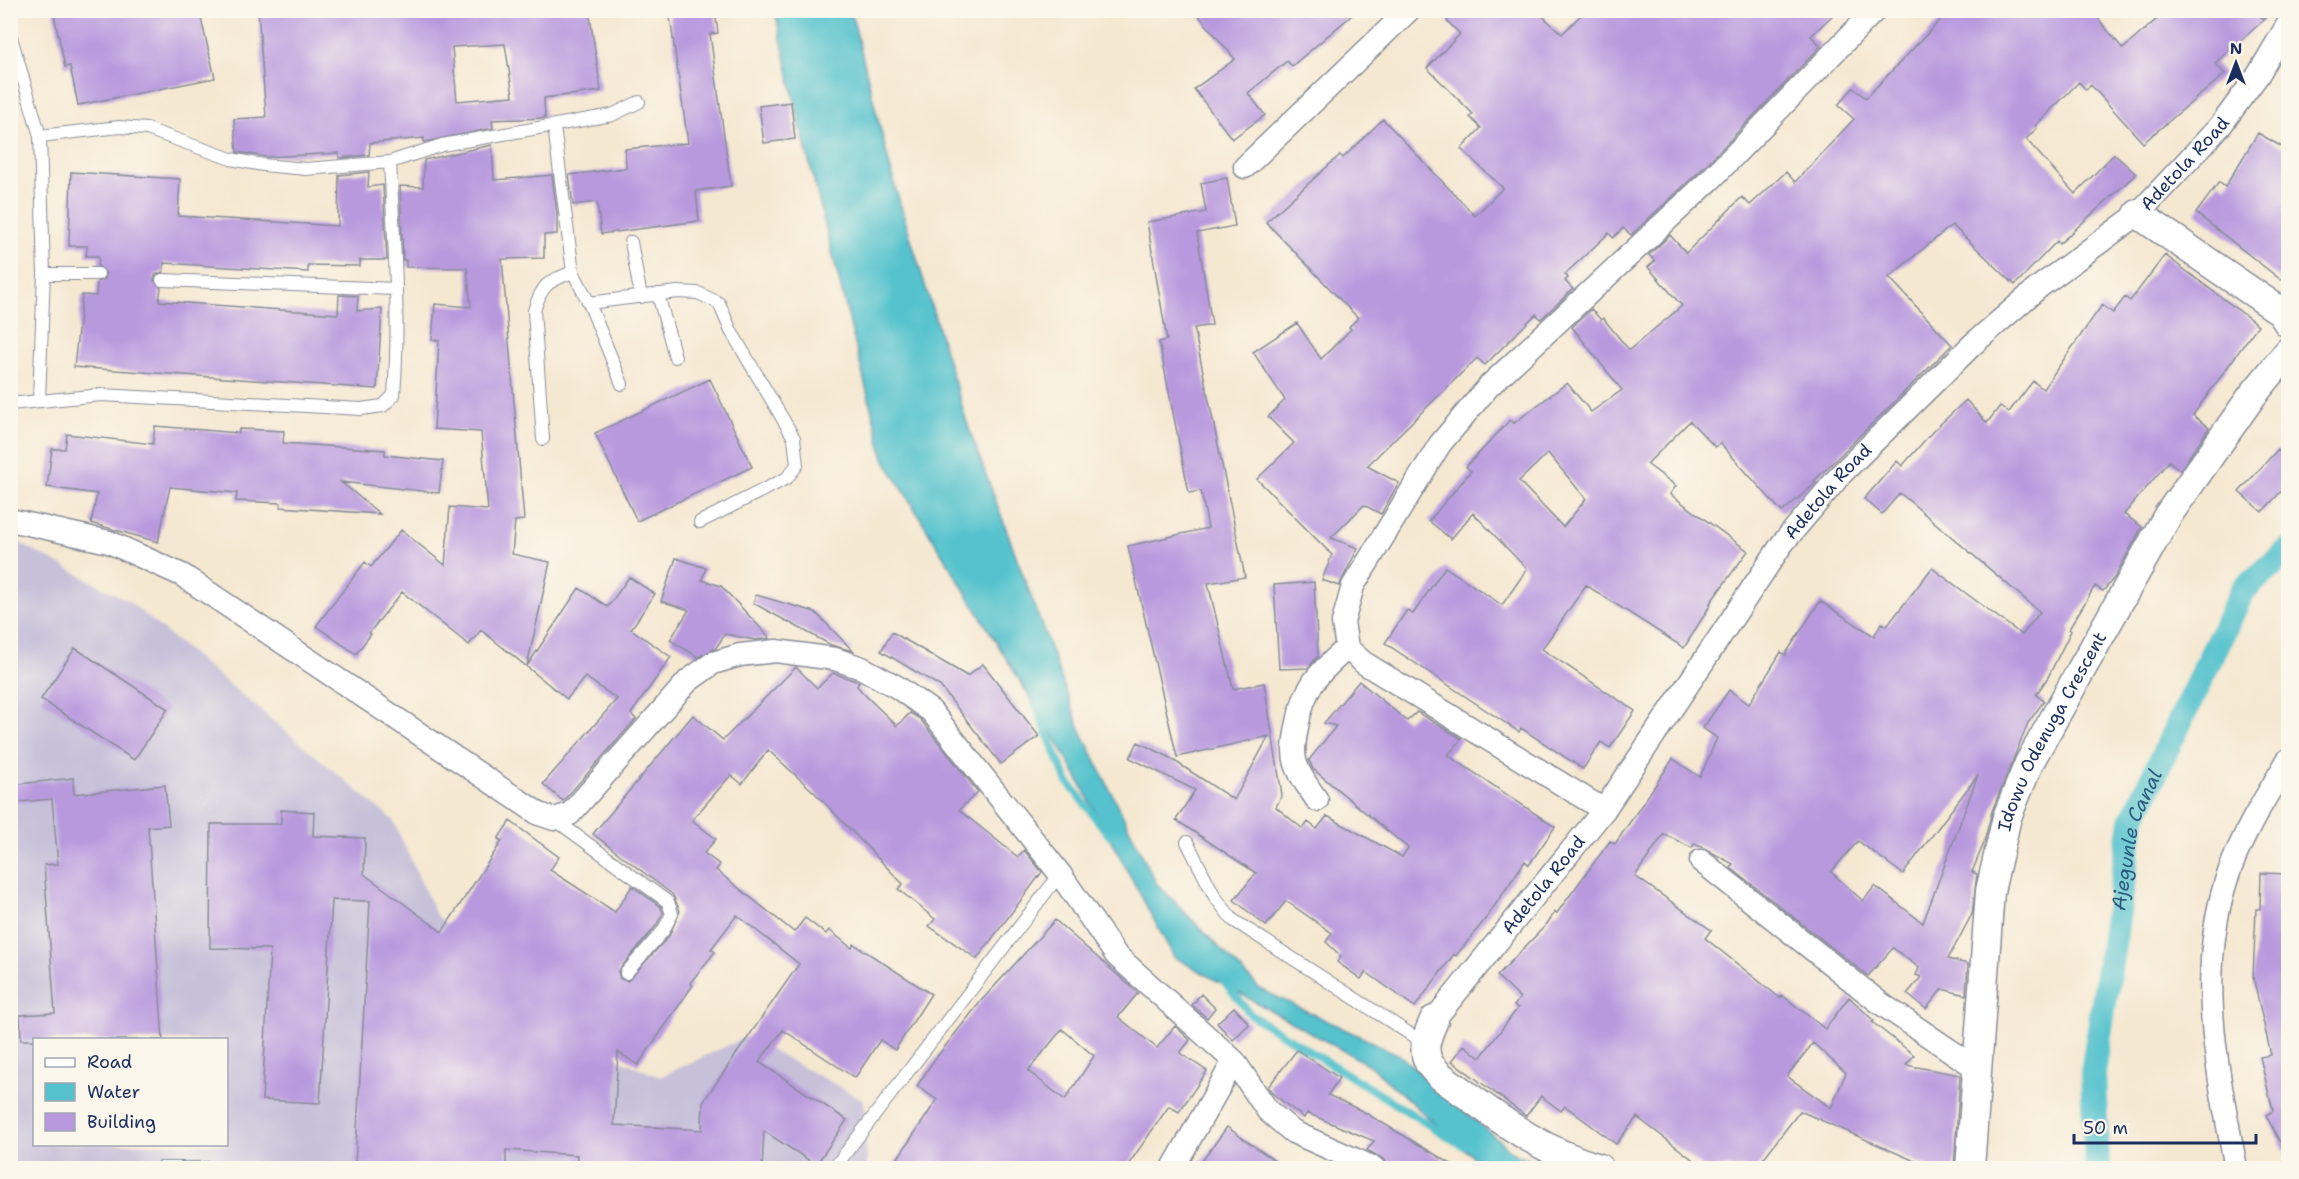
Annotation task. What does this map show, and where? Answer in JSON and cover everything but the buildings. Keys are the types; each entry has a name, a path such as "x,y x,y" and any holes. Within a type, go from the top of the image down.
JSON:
{"street":[{"path":"1245,167 1409,10"},
{"path":"1604,810 1364,663 1347,648 1343,622 1353,586 1440,444 1489,386 1711,179 1875,10"},
{"name":"Adetola Road","path":"1429,1031 1604,810 1782,544 1812,505 1972,345 2039,287 2138,214 2221,125 2258,75 2289,24"},
{"path":"2138,214 2280,311 2289,323"},
{"name":"Idowu Odenuga Crescent","path":"1970,1168 1990,891 2007,817 2029,763 2168,515 2252,396 2289,352"},
{"path":"10,520 110,542 182,575 538,814 554,819 570,814 688,681 713,663 740,655 776,651 835,659 862,668 897,687 931,711 1060,874 1116,955 1234,1061 1268,1111 1293,1132 1374,1168"},
{"path":"1317,800 1302,778 1295,762 1294,746 1301,706 1309,685 1324,667 1347,648"},
{"path":"2236,1168 2214,1054 2211,993 2215,932 2227,880 2255,816 2289,760"},
{"path":"1701,861 1837,971 1976,1068"},
{"path":"1429,1031 1429,1063 1442,1077 1517,1132 1571,1160 1599,1168"},
{"path":"1173,1168 1234,1061"}],"lane":[{"path":"10,34 40,136 44,274 39,400"},
{"path":"40,136 119,127 147,129 231,159 306,169 390,162 442,145 612,115 639,102"},
{"path":"554,127 573,273 589,303 622,384"},
{"path":"10,404 101,395 361,409 382,406 394,395 396,289 390,162"},
{"path":"631,242 641,297"},
{"path":"543,439 534,311 539,294 548,281 573,273"},
{"path":"44,274 98,274"},
{"path":"162,280 396,289"},
{"path":"589,303 658,294 698,293 718,303 731,331 794,438 797,465 787,478 700,522"},
{"path":"658,294 675,357"},
{"path":"554,819 668,902 672,914 663,931 626,973"},
{"path":"1187,842 1215,897 1233,920 1429,1031"},
{"path":"834,1168 1060,874"},
{"path":"161,1168 218,1168"}],"shaded area":[{"path":"10,538 127,600 393,820 436,915 592,1048 660,1077 746,1037 864,1100 867,1168 11,1168"}],"water":[{"path":"775,11 851,11 895,187 968,426 1080,729 1156,883 1260,989 1399,1055 1516,1155 1553,1168 1495,1168 1480,1163 1369,1065 1174,957 1061,748 884,459 801,129"}],"waterway":[{"name":"Ajegunle Canal","path":"2097,1168 2093,1073 2132,821 2243,590 2288,551"},
{"path":"1035,703 1067,781 1109,835"},
{"path":"1224,981 1251,1015 1462,1145"}]}
